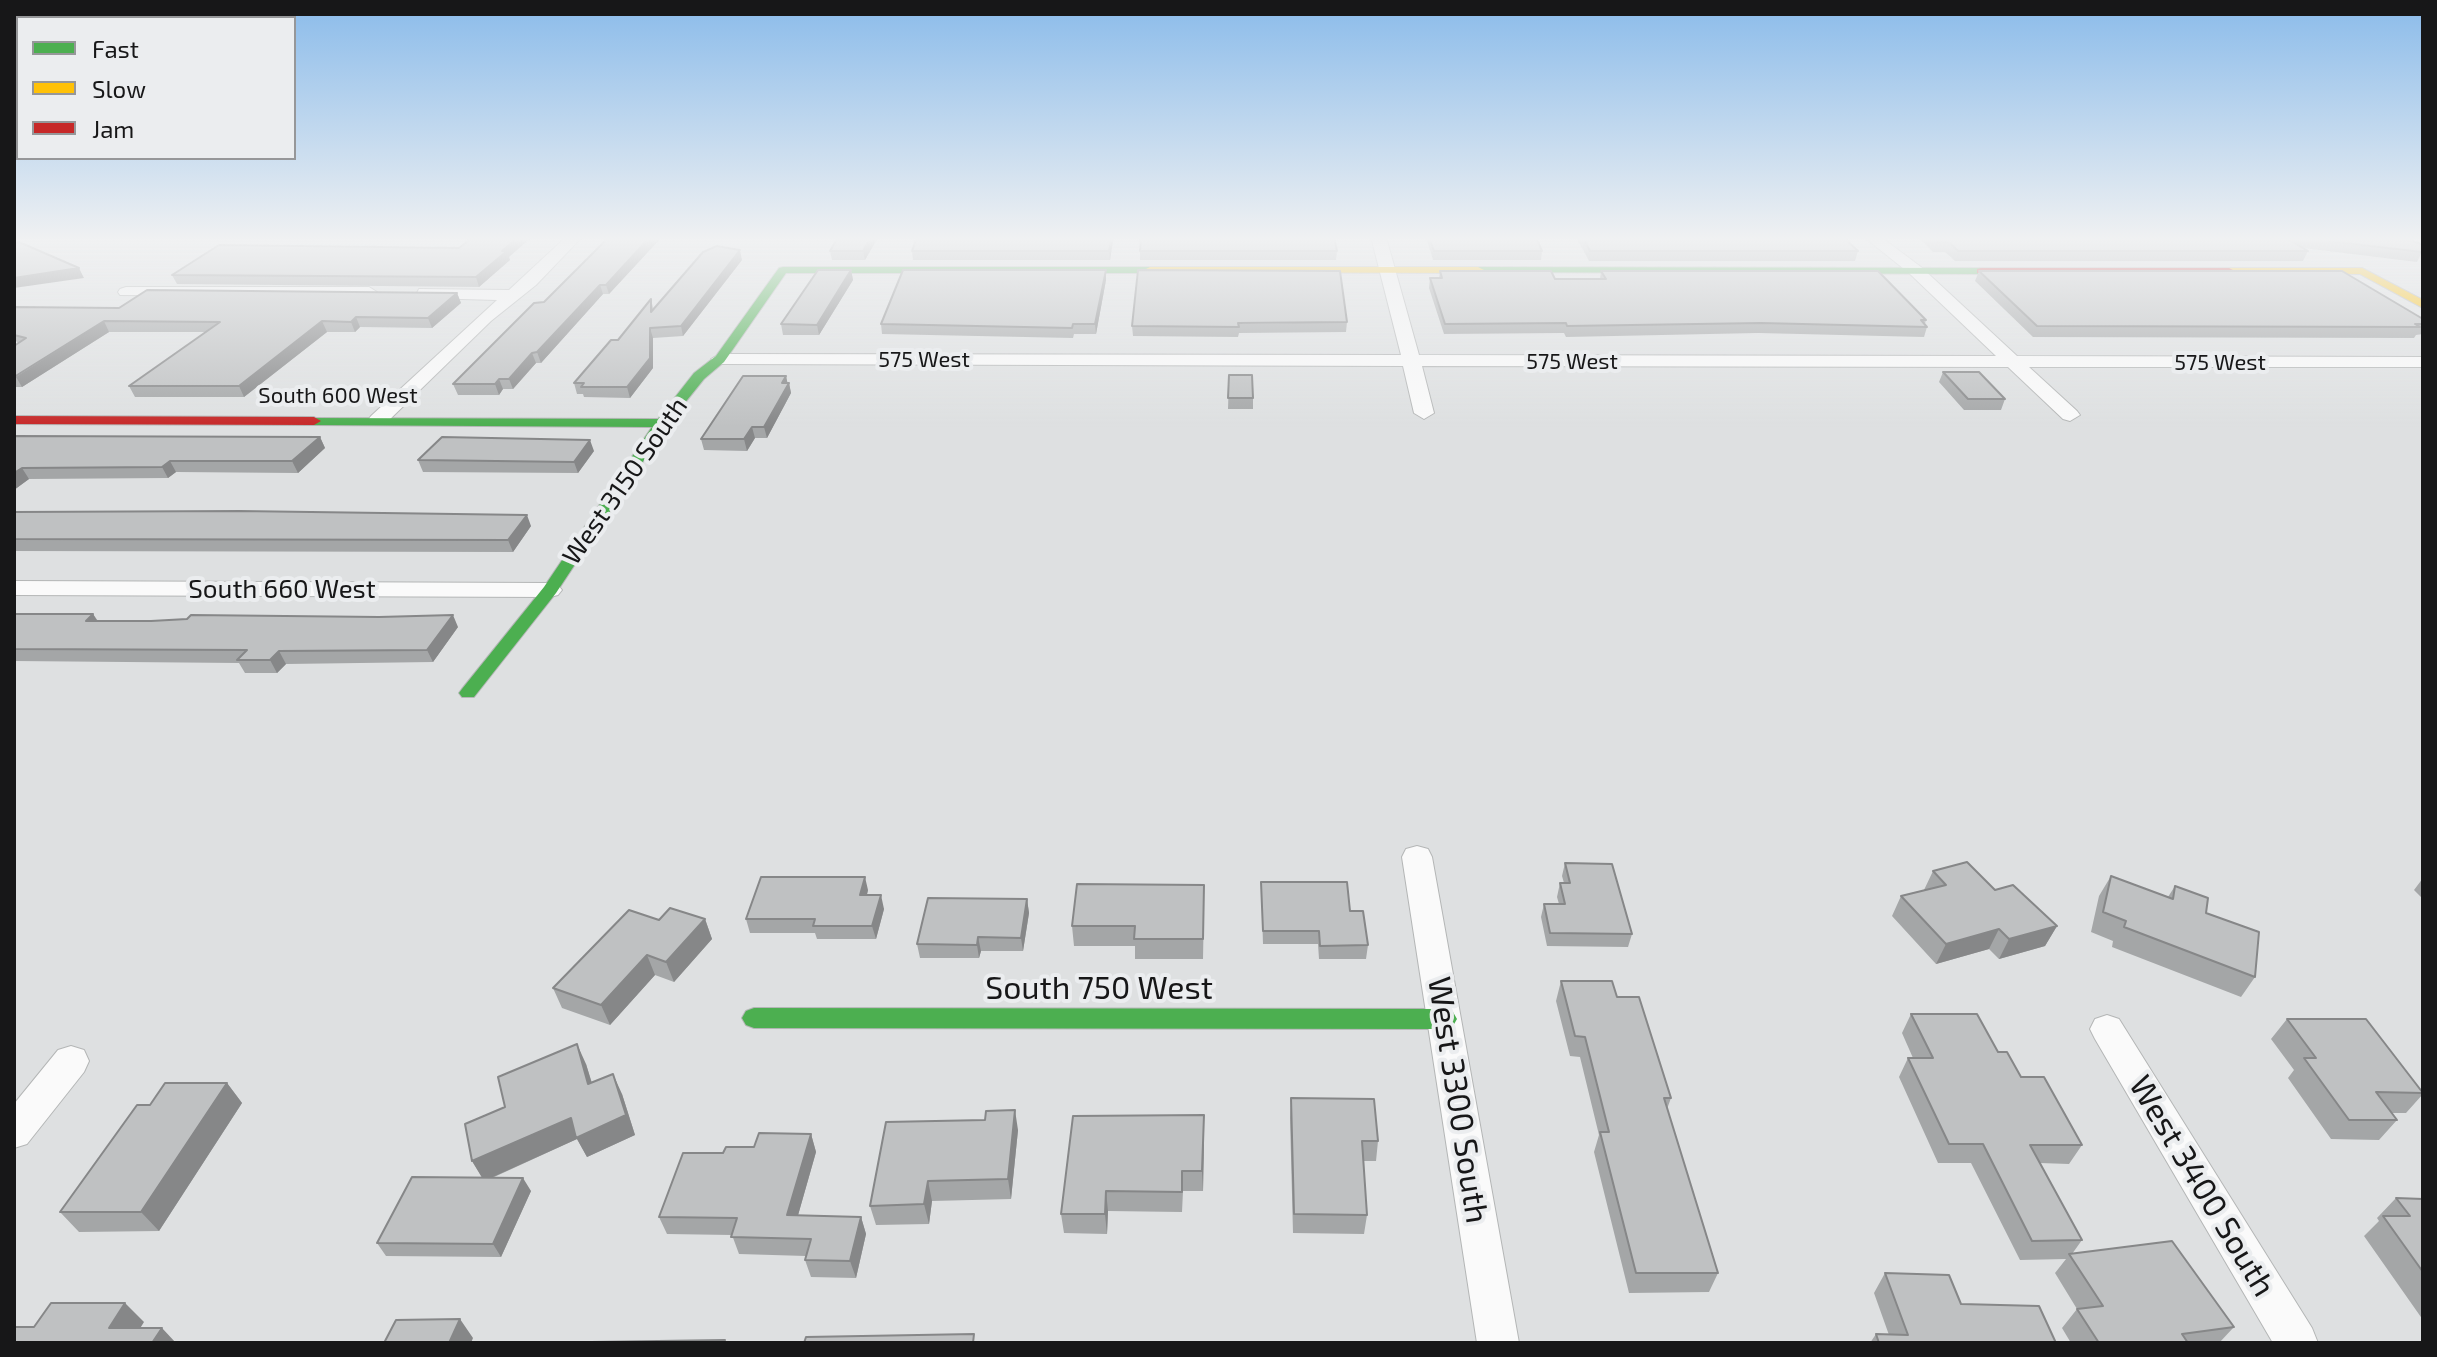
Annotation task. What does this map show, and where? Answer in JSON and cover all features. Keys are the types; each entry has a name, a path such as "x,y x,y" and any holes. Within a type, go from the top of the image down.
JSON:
{"street":[{"path":"378,420 506,300"},
{"name":"West 3150 South","path":"468,693 550,590 662,423 699,376 720,359 762,300"},
{"path":"1396,300 1424,413"},
{"path":"1948,300 2070,415"},
{"name":"575 West","path":"720,359 2423,362"},
{"name":"South 600 West","path":"14,420 662,423"},
{"name":"South 660 West","path":"14,588 550,590"},
{"name":"West 3300 South","path":"1417,857 1498,1343"},
{"name":"South 750 West","path":"754,1018 1445,1019"},
{"name":"West 3400 South","path":"2107,1029 2297,1343"},
{"path":"14,1132 71,1061"}],"building":[{"path":"131,300 449,300 428,318 356,317 351,322 322,321 239,386 129,386 220,322 104,321 14,377 14,346 26,338 14,335 14,307 119,308"},
{"path":"586,300 509,379 499,379 495,384 453,384 534,303"},
{"path":"650,300 651,312 661,300 701,300 681,326 650,328 650,358 627,387 581,387 584,383 574,383 611,340 618,340"},
{"path":"797,300 832,300 817,325 781,324"},
{"path":"891,300 1100,300 1095,324 1073,324 1072,328 881,324"},
{"path":"1135,300 1344,300 1347,322 1238,323 1239,327 1132,326"},
{"path":"1437,300 1907,300 1926,320 1921,320 1927,327 1761,323 1445,324"},
{"path":"2010,300 2391,300 2423,319 2423,324 2415,324 2420,327 2037,326"},
{"path":"1943,372 1979,372 2005,399 1968,399"},
{"path":"1229,375 1252,375 1253,398 1228,398"},
{"path":"743,376 786,376 782,383 789,383 764,427 752,427 744,439 701,439"},
{"path":"14,436 320,437 292,461 170,461 162,467 22,468 14,473"},
{"path":"442,437 590,440 574,462 418,460"},
{"path":"14,512 527,515 508,540 14,539"},
{"path":"14,614 93,614 86,621 187,619 191,615 453,615 427,650 279,651 270,660 237,660 247,650 14,649"},
{"path":"1967,862 1995,890 2013,885 2057,926 2009,939 1999,929 1946,944 1901,896 1946,885 1933,871"},
{"path":"1565,863 1612,864 1632,934 1550,933 1544,904 1565,904 1560,883 1570,883"},
{"path":"2111,876 2173,899 2175,886 2208,898 2206,913 2259,932 2255,977 2124,927 2126,921 2103,912"},
{"path":"761,877 865,877 860,895 881,895 872,926 813,926 815,919 746,919"},
{"path":"1261,882 1347,882 1350,911 1363,911 1368,945 1320,946 1319,931 1263,931"},
{"path":"1077,884 1204,885 1203,939 1134,939 1135,926 1072,926"},
{"path":"928,898 1027,899 1021,938 978,937 977,945 917,944"},
{"path":"670,908 705,919 666,962 647,955 601,1005 553,988 629,910 659,920"},
{"path":"1561,981 1612,981 1617,997 1639,997 1671,1098 1664,1098 1718,1273 1636,1273 1600,1132 1609,1132 1585,1037 1575,1036"},
{"path":"1911,1014 1977,1014 1998,1052 2007,1052 2021,1077 2044,1077 2082,1145 2030,1145 2082,1240 2032,1241 1983,1144 1949,1144 1908,1058 1933,1058"},
{"path":"2287,1019 2366,1019 2423,1093 2376,1092 2397,1120 2349,1120 2304,1058 2316,1058"},
{"path":"577,1044 588,1084 613,1074 626,1115 576,1138 571,1118 472,1161 465,1124 505,1107 498,1077"},
{"path":"165,1083 227,1083 141,1212 60,1212 137,1105 150,1105"},
{"path":"1291,1098 1374,1099 1378,1141 1362,1141 1367,1215 1294,1214"},
{"path":"1015,1110 1008,1179 928,1181 924,1204 870,1206 886,1122 985,1120 986,1111"},
{"path":"1204,1115 1202,1171 1182,1171 1182,1192 1106,1191 1105,1214 1061,1214 1073,1116"},
{"path":"759,1133 811,1134 787,1215 861,1217 850,1261 805,1260 811,1239 731,1237 737,1218 659,1217 683,1153 723,1153 726,1147 754,1147"},
{"path":"412,1177 523,1178 493,1244 377,1243"},
{"path":"2396,1198 2423,1199 2423,1272 2383,1216 2410,1216"},
{"path":"2172,1241 2234,1327 2182,1334 2188,1343 2099,1343 2077,1309 2103,1306 2069,1254"},
{"path":"1885,1273 1949,1275 1961,1304 2039,1306 2056,1343 1879,1343 1876,1334 1908,1335"},
{"path":"51,1303 125,1303 109,1328 162,1328 152,1343 14,1343 14,1327 34,1327"},
{"path":"460,1319 449,1343 384,1343 396,1320"},
{"path":"974,1334 973,1343 804,1343 806,1337"},
{"path":"725,1340 724,1343 590,1343 591,1342"}],"traffic: fast":[{"path":"468,693 550,590 662,423 699,376 720,359 762,300"},
{"path":"314,421 662,423"},
{"path":"754,1018 1445,1019"}],"traffic: slow":[{"path":"2415,300 2423,305"}],"traffic: jam":[{"path":"14,420 314,421"}]}
